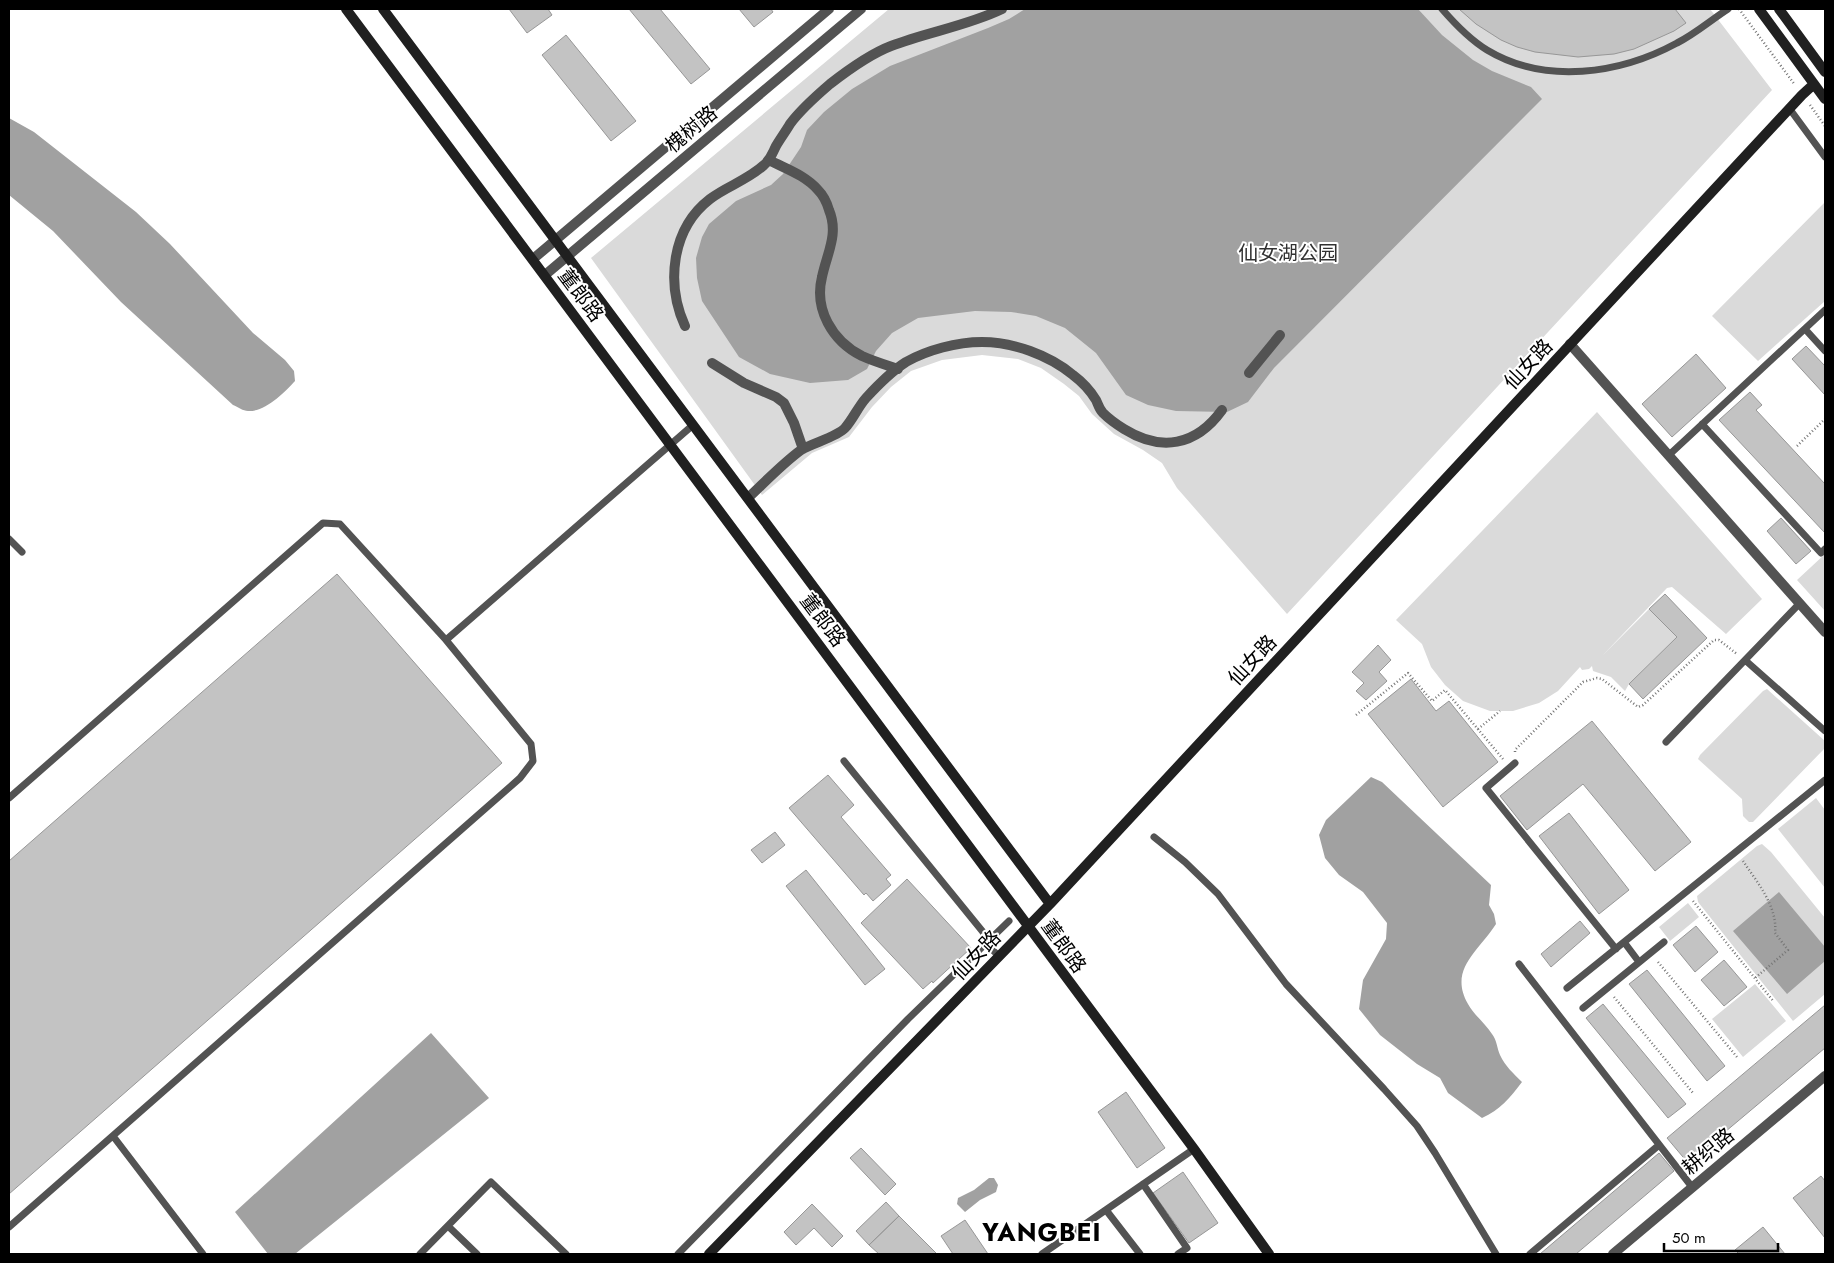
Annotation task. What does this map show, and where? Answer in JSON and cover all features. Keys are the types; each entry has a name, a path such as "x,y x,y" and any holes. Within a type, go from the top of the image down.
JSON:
{"street":[{"name":"董郎路","path":"346,9 1194,1149 1269,1254"},
{"name":"董郎路","path":"383,9 1050,904"},
{"name":"槐树路","path":"532,259 829,9"},
{"name":"槐树路","path":"545,276 860,9"},
{"path":"685,326 676,300 675,256 681,235 694,216 709,200 754,174 772,157 776,146 792,122 825,89 858,64 889,47 939,30 984,18 1002,9"},
{"path":"1759,9 1825,97"},
{"path":"1779,9 1824,69"},
{"name":"仙女路","path":"710,1254 1050,904 1802,95 1812,80 1824,69"},
{"path":"769,160 805,178 819,190 831,215 834,228 833,241 820,289 820,304 830,329 850,348 862,356 898,369"},
{"path":"1249,373 1280,335"},
{"path":"748,498 782,465 803,449 844,430 853,414 867,397 905,363 952,346 982,342 1005,344 1040,355 1072,374 1081,382 1095,399 1101,411 1111,421 1139,438 1170,443 1189,438 1210,425 1220,412"},
{"path":"1570,344 1825,632"},
{"path":"712,363 744,383 776,397 784,403 794,423 803,449"},
{"name":"耕织路","path":"1613,1254 1825,1076"}],"lane":[{"path":"1442,9 1462,31 1487,50 1520,64 1549,71 1587,71 1621,66 1648,57 1679,43 1728,9"},
{"path":"1789,108 1825,157"},
{"path":"1669,455 1825,310"},
{"path":"1805,329 1825,351"},
{"path":"446,640 693,424"},
{"path":"1702,424 1821,553 1825,549"},
{"path":"9,798 323,523 340,524 446,640 532,744 533,761 520,778 9,1227"},
{"path":"9,539 22,552"},
{"path":"1666,742 1800,603"},
{"path":"1745,660 1825,731"},
{"path":"844,761 983,932 986,944 999,956"},
{"path":"1512,765 1486,788 1616,949"},
{"path":"1567,988 1825,780"},
{"path":"1154,837 1185,862 1218,894 1286,984 1417,1126 1496,1254"},
{"path":"678,1254 908,1019 1009,921"},
{"path":"1624,942 1639,962"},
{"path":"1583,1008 1664,942"},
{"path":"1519,964 1692,1187"},
{"path":"112,1136 203,1254"},
{"path":"1530,1254 1659,1145"},
{"path":"1042,1254 1194,1149"},
{"path":"420,1254 491,1182 566,1254"},
{"path":"1142,1184 1186,1248 1178,1254"},
{"path":"1106,1210 1140,1254"},
{"path":"448,1226 476,1254"}],"path":[{"path":"1739,9 1825,126"},
{"path":"1797,446 1825,419"},
{"path":"1512,765 1515,750 1583,682 1597,678 1602,679 1638,707 1644,705 1714,640 1719,640 1745,660"},
{"path":"1356,715 1408,673 1432,701 1445,690 1478,730 1512,765"},
{"path":"1478,730 1500,711"},
{"path":"1736,851 1773,910 1773,920 1776,925 1775,933 1788,950 1755,978"},
{"path":"1686,892 1774,1002"},
{"path":"1650,953 1737,1057"},
{"path":"1607,988 1693,1093"}],"green space":[{"name":"仙女湖公园","path":"889,9 1710,9 1772,90 1287,614 1177,488 1162,463 1114,434 1092,414 1079,396 1064,384 1041,368 1018,359 982,355 942,360 911,371 891,387 872,407 849,437 812,453 762,495 591,258"},
{"path":"1825,202 1825,301 1758,361 1712,316"},
{"path":"1597,412 1762,599 1726,634 1672,587 1667,588 1602,656 1649,609 1677,637 1629,684 1625,691 1611,677 1593,671 1592,666 1589,669 1582,670 1580,667 1558,691 1539,703 1513,711 1490,711 1463,701 1445,685 1431,667 1422,644 1396,620"},
{"path":"1825,554 1825,611 1797,580"},
{"path":"1767,689 1825,741 1825,748 1753,822 1749,822 1743,816 1742,799 1698,759"},
{"path":"1816,798 1825,810 1825,888 1778,829"},
{"path":"1762,844 1771,852 1825,918 1825,994 1793,1021 1698,902 1697,896 1757,846"},
{"path":"1688,903 1699,917 1670,941 1659,927"},
{"path":"1755,984 1786,1021 1743,1057 1712,1019"}],"shaded area":[{"path":"1025,9 1418,9 1442,35 1473,60 1492,71 1531,87 1542,99 1274,368 1248,402 1227,412 1176,411 1148,405 1126,395 1096,353 1065,328 1036,316 1011,312 975,311 918,318 892,333 876,351 867,369 848,380 810,383 770,374 739,357 702,301 697,278 696,258 702,237 709,224 736,201 771,185 783,174 801,147 807,130 824,112 852,89 890,66 988,28 1009,19"},
{"path":"9,118 34,132 136,212 170,244 253,333 285,360 294,371 295,381 280,396 261,408 246,411 233,405 121,302 53,231 9,195"},
{"path":"1371,777 1382,782 1491,885 1489,905 1494,914 1496,924 1468,961 1462,981 1463,992 1470,1008 1494,1036 1504,1063 1522,1082 1504,1103 1482,1118 1448,1093 1440,1078 1417,1064 1380,1035 1359,1009 1363,980 1386,939 1387,923 1363,892 1339,875 1325,858 1319,835 1326,820"},
{"path":"1779,892 1825,947 1825,961 1787,994 1733,931"},
{"path":"431,1033 489,1098 295,1254 268,1254 235,1212"},
{"path":"989,1178 994,1178 998,1185 996,1192 980,1200 965,1212 957,1204 958,1198 974,1190"}],"building":[{"path":"509,9 548,9 552,15 527,33"},
{"path":"629,9 660,9 710,69 691,84"},
{"path":"739,9 771,9 773,12 754,27"},
{"path":"1459,9 1675,9 1686,23 1674,31 1634,49 1614,54 1578,57 1535,52 1517,47 1501,40 1476,24"},
{"path":"566,35 636,121 611,141 542,55"},
{"path":"1806,346 1825,366 1825,395 1792,359"},
{"path":"1696,354 1726,388 1672,437 1642,404"},
{"path":"1750,392 1762,405 1756,410 1825,484 1825,533 1719,420"},
{"path":"1781,518 1811,551 1796,564 1767,531"},
{"path":"337,574 502,763 9,1194 9,861"},
{"path":"1665,594 1707,638 1643,699 1629,684 1677,637 1649,609"},
{"path":"1378,645 1391,660 1379,672 1387,681 1366,700 1356,691 1364,683 1352,672"},
{"path":"1411,679 1436,711 1449,701 1498,762 1443,807 1368,714"},
{"path":"1592,721 1691,842 1655,871 1583,784 1527,830 1500,796"},
{"path":"828,775 854,805 841,817 891,875 886,879 891,885 873,901 866,893 864,895 789,808"},
{"path":"1569,813 1629,890 1599,914 1539,836"},
{"path":"775,832 785,845 762,863 751,850"},
{"path":"806,870 885,969 865,985 786,886"},
{"path":"907,879 971,948 933,983 932,981 923,989 861,923"},
{"path":"1580,921 1590,933 1551,967 1541,954"},
{"path":"1696,926 1718,952 1695,972 1673,945"},
{"path":"1724,960 1747,987 1724,1006 1701,980"},
{"path":"1647,970 1725,1066 1707,1081 1629,984"},
{"path":"1603,1004 1686,1104 1668,1118 1586,1018"},
{"path":"1825,1005 1825,1048 1688,1163 1667,1138"},
{"path":"1126,1092 1165,1148 1137,1168 1098,1112"},
{"path":"861,1148 896,1184 885,1195 850,1158"},
{"path":"1659,1153 1674,1171 1576,1254 1540,1254"},
{"path":"1183,1172 1218,1223 1189,1243 1153,1193"},
{"path":"1821,1176 1825,1181 1825,1238 1793,1198"},
{"path":"886,1202 899,1216 869,1245 856,1231"},
{"path":"812,1204 843,1236 832,1247 814,1228 796,1245 784,1232"},
{"path":"899,1216 937,1254 879,1254 869,1245"},
{"path":"965,1220 988,1254 953,1254 941,1236"},
{"path":"1763,1227 1785,1254 1739,1254 1735,1250"}],"district":[{"name":"YANGBEI","path":"1042,1232"}]}
